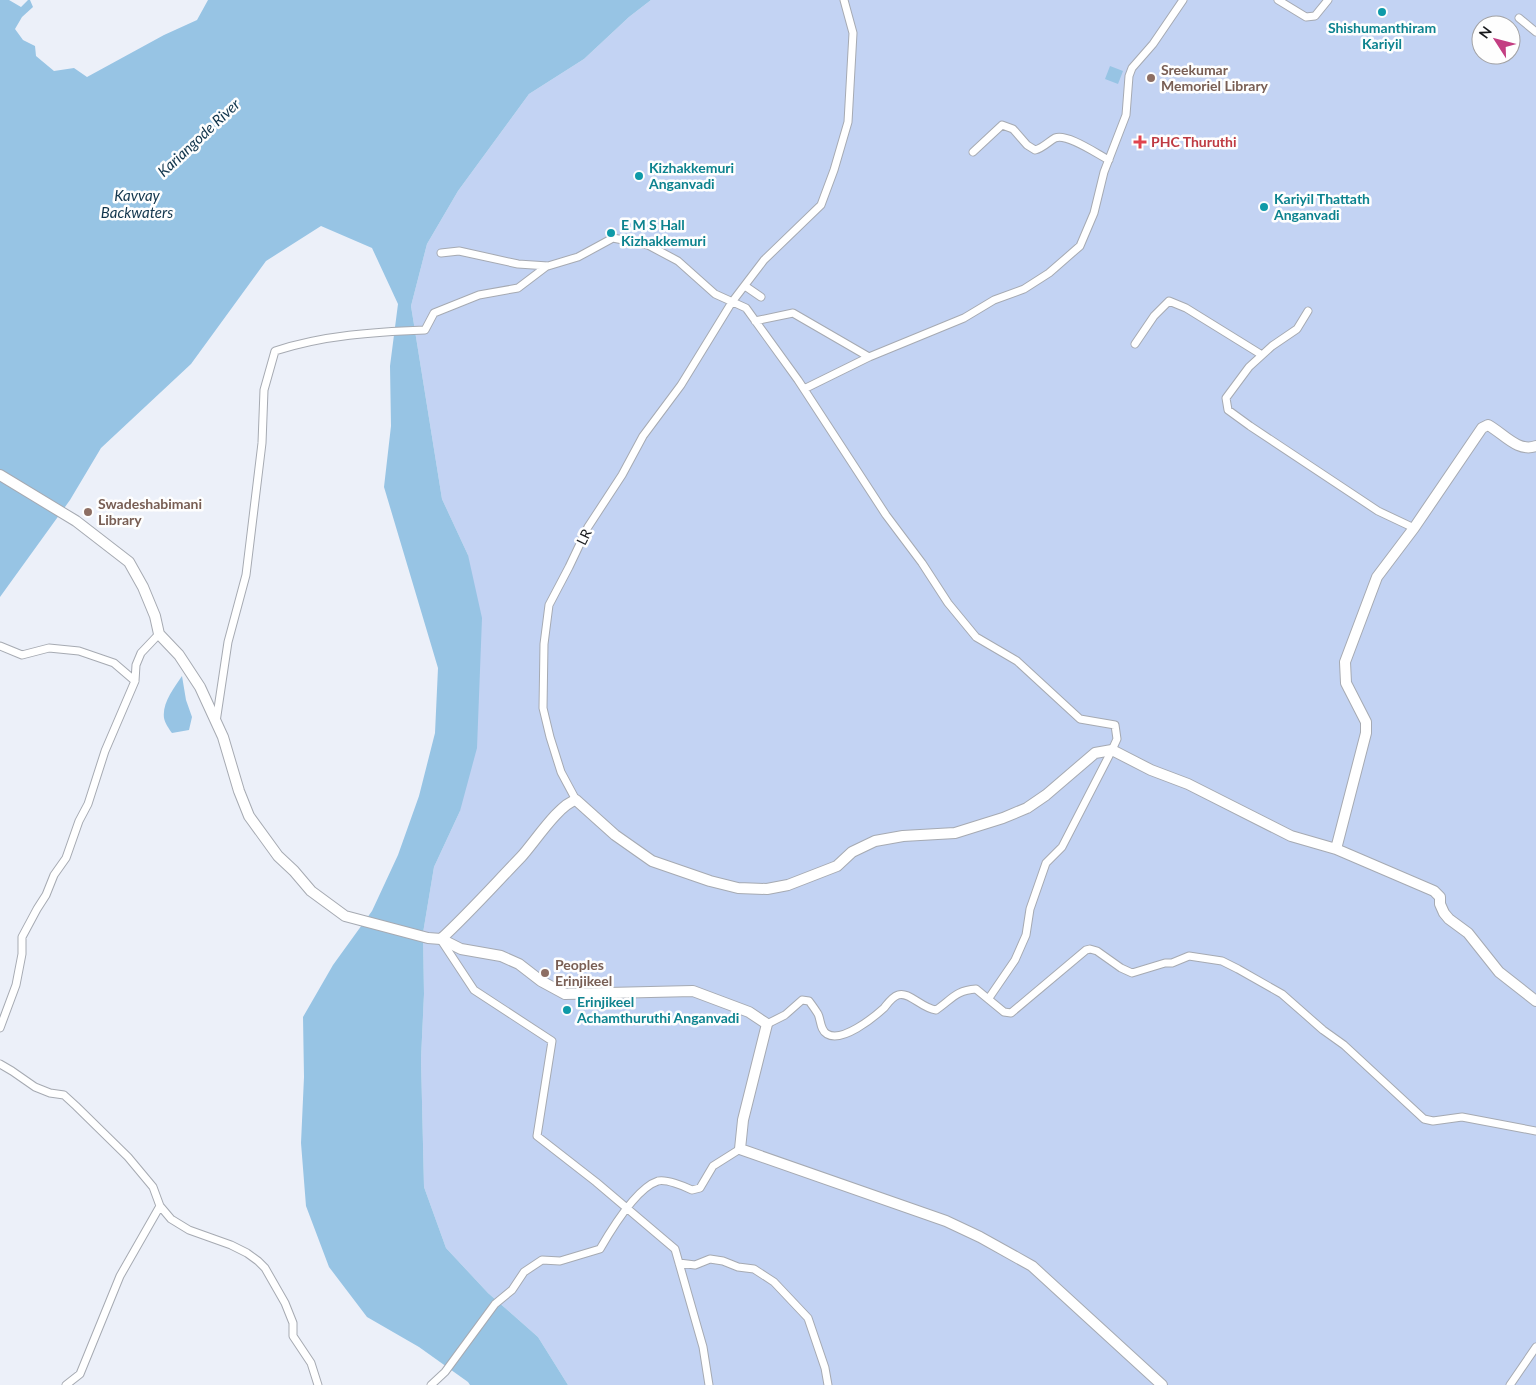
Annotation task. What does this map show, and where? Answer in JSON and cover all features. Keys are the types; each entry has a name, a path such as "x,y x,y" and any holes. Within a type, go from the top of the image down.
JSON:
{"street":[{"name":"LR","path":"576,800 561,772 543,708 544,644 549,605 588,527 622,475 643,436 681,385 732,302 764,260 821,205 834,170 848,122 853,33 844,0"},
{"path":"804,389 869,357 964,318 994,300 1024,288 1050,273 1080,246 1094,213 1108,160 1126,115 1129,76 1132,68 1153,44 1183,0"},
{"path":"1278,0 1306,17 1315,16 1328,0"},
{"path":"1521,20 1536,32"},
{"path":"973,152 1002,125 1013,130 1027,145 1035,150 1041,149 1056,137 1068,138 1108,160"},
{"path":"216,722 228,642 246,575 262,443 264,390 275,351 296,344 360,333 425,330 434,314 479,295 518,288 548,266 578,257 614,238 648,245 678,262 715,294 746,308 804,389 886,515 948,602 976,637 1017,661 1080,719 1115,725 1117,739 1112,750 1062,847 1046,862 1030,909 1026,935 1015,960 989,998"},
{"path":"441,253 459,251 518,264 548,266"},
{"path":"745,286 761,298"},
{"path":"1135,344 1154,316 1169,301 1186,308 1262,355"},
{"path":"1308,311 1297,329 1249,367 1226,398 1228,410 1378,510 1414,528"},
{"path":"755,321 793,313 869,357"},
{"path":"1336,849 1366,733 1366,722 1346,683 1345,662 1377,577 1414,528 1482,428 1488,425 1521,447 1529,449 1536,446"},
{"path":"0,475 76,522 128,562 143,587 155,616 159,634 179,655 200,687 223,737 238,791 249,816 278,856 311,891 345,916 428,938 440,939 461,949 501,956 565,994 694,991 749,1012 767,1024"},
{"path":"0,1028 16,985 22,954 22,937 46,895 54,875 66,858 79,821 88,804 105,751 135,681 136,665 141,653 159,634"},
{"path":"0,646 22,655 49,648 79,650 114,664 135,681"},
{"path":"440,939 466,916 548,824 570,802 576,800 615,835 652,860 710,881 738,888 767,889 788,885 837,866 852,852 875,841 903,836 955,832 1003,818 1027,808 1040,799 1095,754 1112,750 1151,770 1188,784 1291,836 1336,849 1434,890 1440,896 1440,904 1449,919 1468,933 1499,972 1536,1001"},
{"path":"440,939 474,990 552,1041 537,1136 675,1249 704,1347 709,1385"},
{"path":"740,1148 743,1120 767,1024 785,1015 802,1000 809,1001 818,1015 821,1027 828,1034 841,1036 860,1026 899,994 906,994 928,1009 936,1010 956,994 968,989 976,989 1004,1012 1011,1013 1086,950 1090,949 1097,951 1132,973 1165,963 1172,963 1189,956 1222,961 1282,994 1344,1046 1424,1119 1433,1121 1462,1117 1536,1131"},
{"path":"0,1064 35,1087 50,1094 64,1095 128,1158 153,1187 160,1206 171,1219 189,1230 231,1245 247,1253 265,1268 285,1302 293,1323 293,1336 311,1364 318,1385"},
{"path":"430,1385 445,1372 496,1304 512,1290 524,1272 542,1260 560,1261 600,1249 612,1228 638,1193 659,1181 682,1184 692,1190 700,1188 713,1166 740,1148"},
{"path":"740,1148 946,1221 980,1237 1032,1266 1162,1385"},
{"path":"66,1385 80,1374 120,1276 160,1206"},
{"path":"679,1262 695,1265 710,1259 723,1261 754,1269 774,1282 808,1318 825,1368 828,1385"},
{"path":"1510,1385 1536,1347"}],"shaded area":[{"path":"651,0 1536,0 1536,1385 568,1385 538,1337 488,1293 446,1248 424,1187 421,1059 424,994 423,933 434,867 460,811 468,555 442,499 411,306 427,244 458,191 529,94 584,59 629,17"}],"water":[{"name":"Kavvay Backwaters","path":"0,0 9,0 21,7 30,0 33,7 22,17 15,29 23,40 35,46 36,56 54,71 74,68 87,77 164,35 197,20 208,0 651,0 629,17 584,59 529,94 458,191 427,244 411,306 442,499 468,555 482,618 477,748 460,811 434,867 423,933 424,994 421,1059 424,1187 446,1248 488,1293 538,1337 568,1385 470,1385 419,1347 367,1317 329,1267 306,1206 301,1143 304,1077 303,1017 333,965 372,911 398,855 419,796 435,733 438,668 384,487 391,426 390,366 398,304 372,248 321,226 266,261 191,364 101,448 70,500 0,597"},
{"path":"1110,66 1123,71 1118,84 1105,79"},
{"path":"182,676 186,700 192,717 189,730 172,733 167,726 164,712 169,696"}],"place":[{"name":"Shishumanthiram Kariyil","path":"1382,12"},
{"name":"Sreekumar Memoriel Library","path":"1151,78"},
{"name":"PHC Thuruthi","path":"1140,142"},
{"name":"Kizhakkemuri Anganvadi","path":"639,176"},
{"name":"Kariyil Thattath Anganvadi","path":"1264,207"},
{"name":"E M S Hall Kizhakkemuri","path":"611,233"},
{"name":"Swadeshabimani Library","path":"88,512"},
{"name":"Peoples Erinjikeel","path":"545,973"},
{"name":"Erinjikeel Achamthuruthi Anganvadi","path":"567,1010"}],"water label":[{"name":"Kariangode River","path":"199,138"}]}
